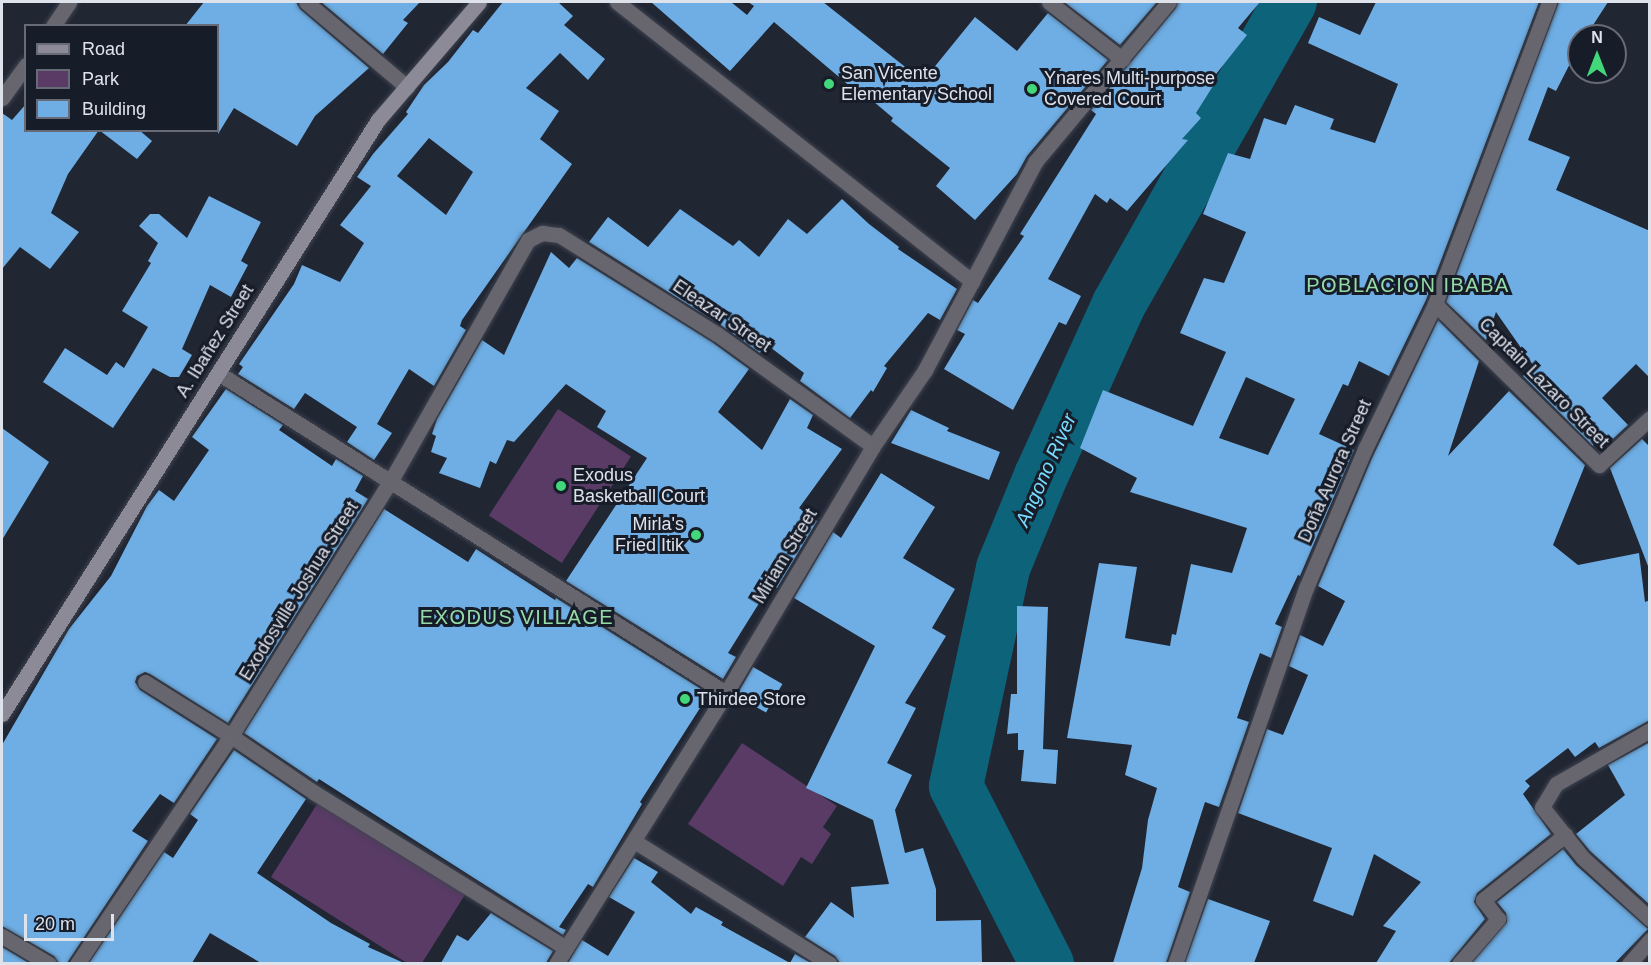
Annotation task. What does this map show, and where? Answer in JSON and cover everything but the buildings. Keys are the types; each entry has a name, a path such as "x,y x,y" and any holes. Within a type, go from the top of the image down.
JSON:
{"street":[{"path":"54,24 69,2"},
{"path":"306,2 406,87"},
{"name":"A. Ibañez Street","path":"2,714 378,120 479,2"},
{"path":"617,2 972,281"},
{"path":"1050,2 1122,59"},
{"name":"Miriam Street","path":"556,963 726,693 873,446 925,370 1035,162 1169,2"},
{"name":"Doña Aurora Street","path":"1175,963 1306,588 1365,449 1435,303 1549,2"},
{"path":"2,98 24,68"},
{"name":"Eleazar Street","path":"542,233 559,235 717,334 873,446"},
{"name":"Exodosville Joshua Street","path":"77,963 231,736 390,482 528,240 542,233"},
{"name":"Captain Lazaro Street","path":"1435,303 1599,465 1650,418"},
{"path":"218,373 726,693"},
{"path":"145,682 231,736 315,793 566,948"},
{"path":"1650,730 1556,784 1542,807 1583,858 1650,919"},
{"path":"1459,963 1498,920 1483,900 1565,835"},
{"path":"634,841 830,963"},
{"path":"2,936 49,963"},
{"path":"1629,963 1650,940"}],"green space":[{"name":"Exodus Basketball Court","path":"558,409 631,456 562,563 489,516"},
{"path":"742,743 837,806 823,827 831,834 812,864 801,857 783,886 688,824"},
{"path":"319,801 466,893 422,963 407,963 271,877"}],"waterway":[{"name":"Angono River","path":"1047,964 956,786 1003,568 1041,476 1119,304 1290,2"}],"place":[{"name":"San Vicente Elementary School","path":"829,84"},
{"name":"Ynares Multi-purpose Covered Court","path":"1032,89"},
{"name":"Exodus Basketball Court","path":"561,486"},
{"name":"Mirla's Fried Itik","path":"696,535"},
{"name":"Thirdee Store","path":"685,699"}],"district":[{"name":"POBLACION IBABA","path":"1408,285"},
{"name":"EXODUS VILLAGE","path":"517,617"}]}
